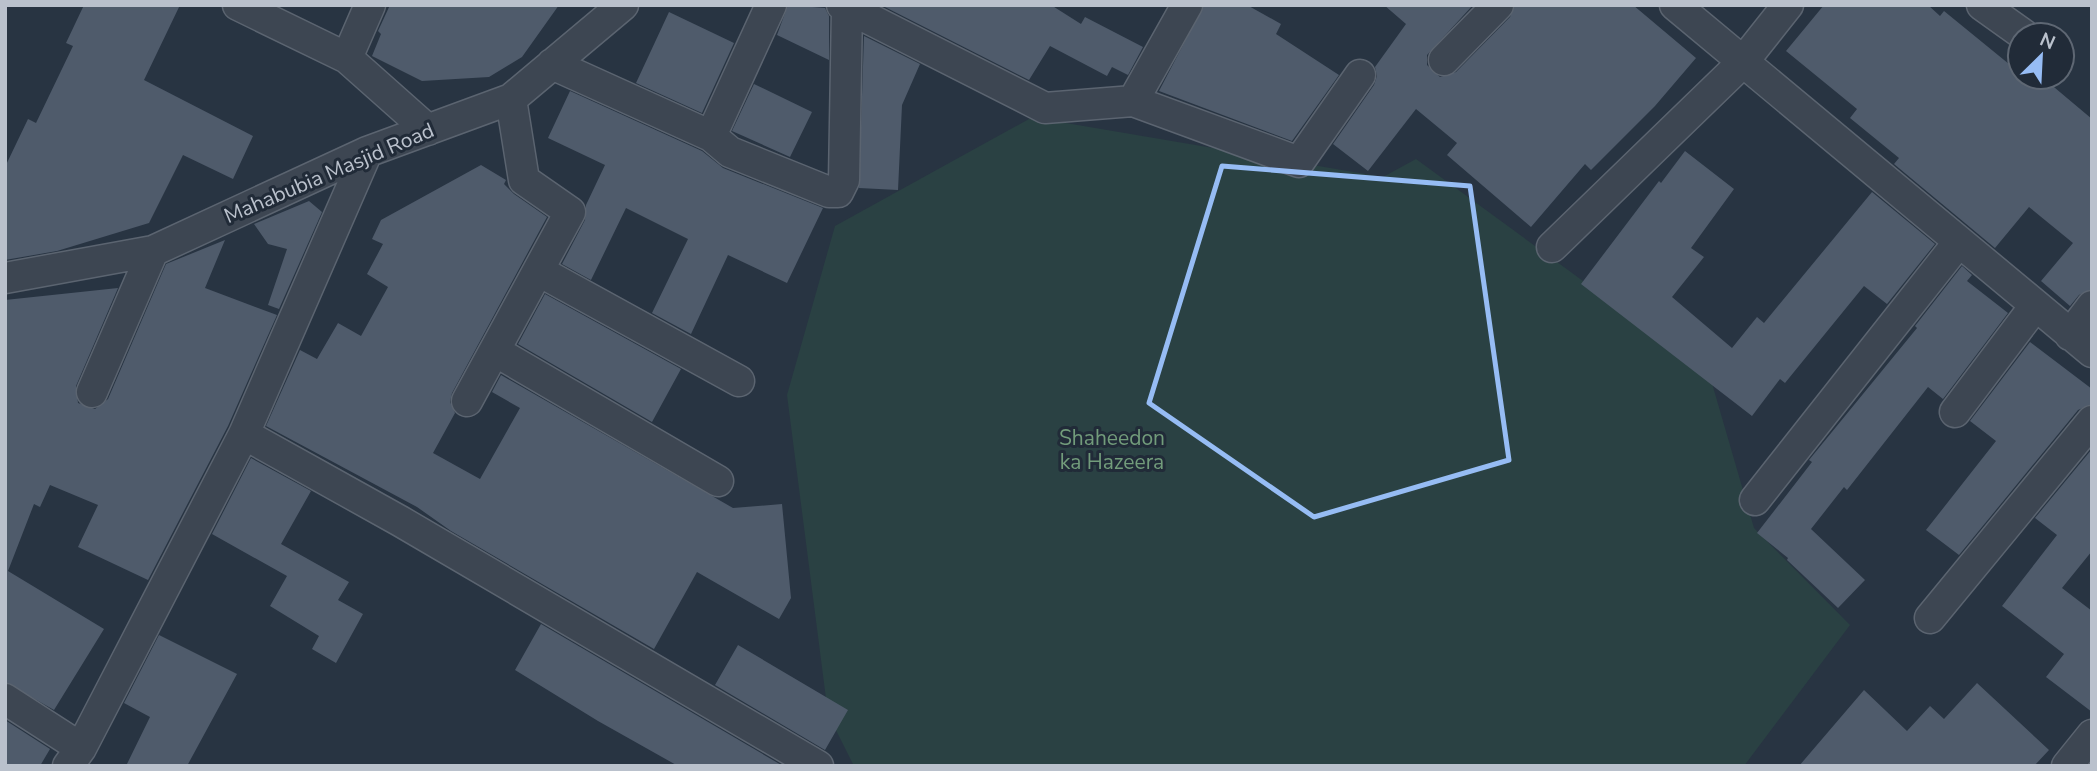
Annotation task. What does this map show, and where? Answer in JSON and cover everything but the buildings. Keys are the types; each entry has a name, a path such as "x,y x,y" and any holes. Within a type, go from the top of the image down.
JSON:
{"street":[{"path":"238,5 347,58 428,130"},
{"path":"347,58 370,5"},
{"name":"Mahabubia Masjid Road","path":"5,278 153,251 367,152 511,99 623,5"},
{"path":"710,136 771,5"},
{"path":"1133,101 1187,5"},
{"path":"1444,60 1498,5"},
{"path":"1675,5 2081,343 2092,306"},
{"path":"1552,247 1742,63 1788,5"},
{"path":"1982,5 2006,22"},
{"path":"552,64 710,136 730,152 829,192 838,192 845,180 845,6 1045,108 1133,101 1299,162 1360,75"},
{"path":"467,401 570,212 524,180 511,99"},
{"path":"5,699 74,757 244,434 367,152"},
{"path":"1755,500 1958,243"},
{"path":"92,392 153,251"},
{"path":"540,271 739,381"},
{"path":"1955,412 2035,306"},
{"path":"495,351 718,481"},
{"path":"1930,618 2092,421"},
{"path":"244,434 400,521 818,766"},
{"path":"2067,766 2092,735"}],"highlighted area":[{"path":"1222,166 1470,186 1509,460 1314,517 1149,403"}],"green space":[{"name":"Shaheedon ka Hazeera","path":"1029,119 1383,177 1416,159 1709,373 1754,528 1850,625 1744,766 854,766 828,714 787,395 835,226"}]}
